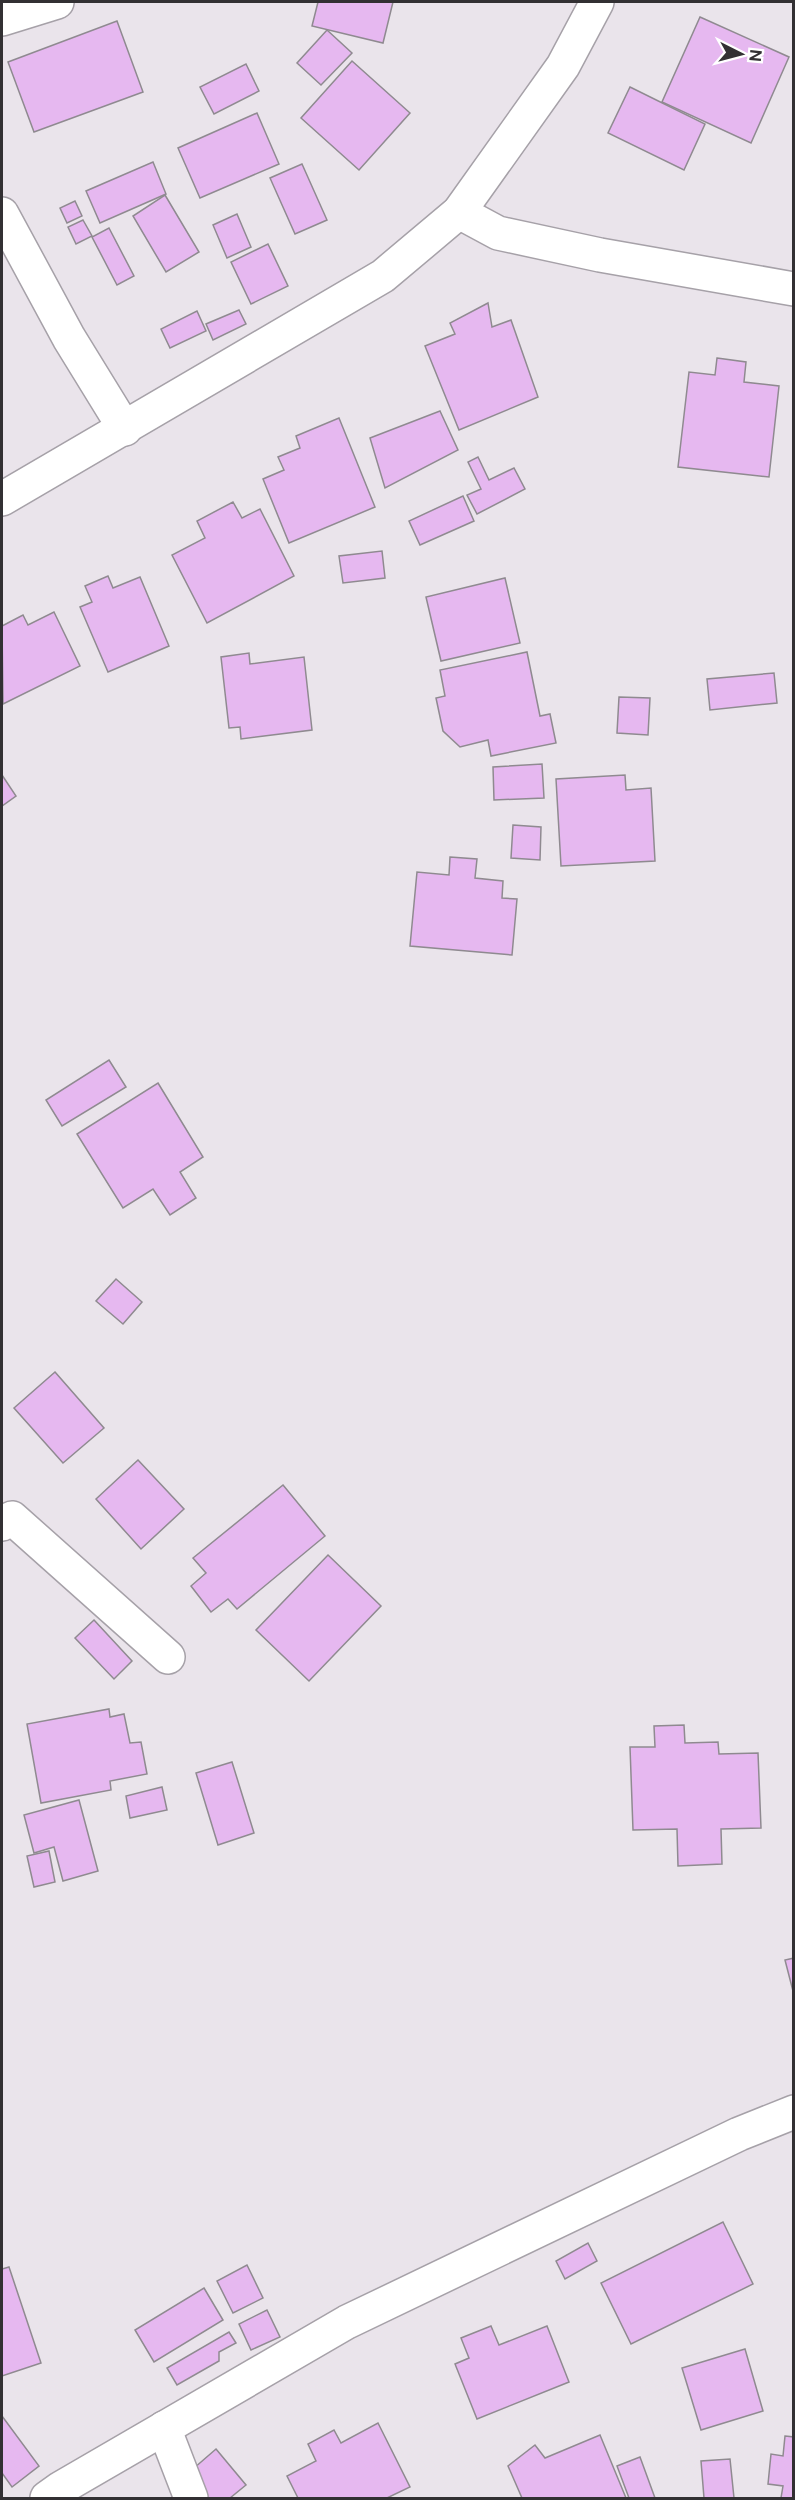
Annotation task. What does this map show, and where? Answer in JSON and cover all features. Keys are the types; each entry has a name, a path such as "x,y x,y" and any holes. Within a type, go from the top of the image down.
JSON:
{"street":[{"path":"2,19 57,2"},
{"path":"2,499 383,276 459,212 563,66 597,2"},
{"path":"459,212 498,233 600,255 794,289"},
{"path":"2,213 69,338 125,429"},
{"path":"2,1524 12,1518 168,1657"},
{"path":"47,2499 347,2322 739,2134 794,2112"},
{"path":"164,2428 191,2499"}],"building":[{"path":"318,2 393,2 383,43 312,26"},
{"path":"700,17 789,57 751,143 662,102"},
{"path":"117,21 143,92 34,132 8,62"},
{"path":"327,30 352,53 321,85 297,63"},
{"path":"352,61 410,113 359,170 301,118"},
{"path":"246,64 259,91 214,114 200,87"},
{"path":"630,87 705,124 684,170 608,133"},
{"path":"257,113 279,164 200,198 178,148"},
{"path":"153,162 166,194 100,223 86,191"},
{"path":"302,164 327,220 295,234 270,178"},
{"path":"165,195 199,252 166,272 133,216"},
{"path":"75,201 82,216 67,223 60,208"},
{"path":"237,214 251,247 227,258 213,225"},
{"path":"83,220 92,236 76,244 68,227"},
{"path":"109,228 134,276 117,285 92,237"},
{"path":"268,244 288,286 251,304 231,262"},
{"path":"488,303 492,327 511,320 538,397 459,430 425,346 455,334 450,323"},
{"path":"239,310 246,324 213,340 206,324"},
{"path":"197,311 206,331 170,348 161,329"},
{"path":"717,358 746,362 744,382 779,386 769,477 678,467 689,372 715,375"},
{"path":"440,411 458,450 385,488 370,438"},
{"path":"339,418 375,507 289,543 263,479 284,470 278,457 300,448 296,436"},
{"path":"478,457 489,480 514,468 525,489 477,514 467,495 481,489 468,462"},
{"path":"463,496 474,521 420,545 409,521"},
{"path":"233,502 242,518 260,509 294,576 207,623 172,555 205,538 197,521"},
{"path":"382,551 385,578 343,583 339,556"},
{"path":"108,576 113,588 140,577 169,646 108,672 80,607 92,602 85,586"},
{"path":"505,578 520,643 441,661 426,597"},
{"path":"54,612 80,666 3,704 2,626 23,615 28,625"},
{"path":"527,652 540,716 550,714 556,743 491,756 488,740 460,747 443,731 436,698 445,696 440,670"},
{"path":"249,653 250,664 304,657 312,730 241,739 240,727 229,728 221,657"},
{"path":"774,673 777,703 710,710 707,679"},
{"path":"619,697 650,698 648,735 617,733"},
{"path":"542,764 544,798 494,800 493,767"},
{"path":"2,775 16,796 2,806"},
{"path":"625,775 626,790 651,788 655,861 561,866 556,779"},
{"path":"513,825 541,827 540,860 511,858"},
{"path":"450,857 477,859 475,878 503,881 502,898 517,899 512,955 410,946 417,872 449,875"},
{"path":"109,1060 126,1087 62,1126 46,1100"},
{"path":"158,1083 203,1157 180,1172 196,1198 170,1215 153,1189 123,1208 77,1134"},
{"path":"116,1279 142,1302 123,1324 96,1301"},
{"path":"55,1372 104,1428 63,1463 14,1408"},
{"path":"138,1460 184,1509 141,1549 96,1499"},
{"path":"283,1485 325,1536 237,1609 228,1599 211,1612 191,1586 206,1573 193,1558"},
{"path":"328,1555 381,1606 309,1681 256,1630"},
{"path":"94,1620 132,1661 114,1679 75,1638"},
{"path":"109,1709 110,1717 124,1714 130,1743 141,1742 147,1774 110,1781 111,1790 41,1803 27,1724"},
{"path":"684,1725 685,1743 718,1742 719,1754 758,1753 761,1828 721,1829 722,1864 678,1866 677,1829 633,1830 630,1747 655,1747 654,1726"},
{"path":"232,1762 254,1833 218,1845 196,1773"},
{"path":"162,1787 167,1810 130,1818 126,1796"},
{"path":"79,1800 98,1871 63,1881 54,1847 34,1853 24,1815"},
{"path":"49,1851 55,1882 34,1887 27,1856"},
{"path":"794,1958 794,1995 785,1960"},
{"path":"723,2222 753,2284 631,2344 601,2283"},
{"path":"588,2243 597,2261 565,2279 556,2261"},
{"path":"247,2265 263,2298 233,2313 217,2281"},
{"path":"9,2267 41,2363 2,2376 2,2269"},
{"path":"204,2288 223,2320 154,2362 135,2330"},
{"path":"267,2310 280,2337 251,2350 239,2324"},
{"path":"491,2326 499,2345 547,2326 569,2382 477,2419 455,2364 469,2358 461,2338"},
{"path":"229,2332 236,2343 219,2352 219,2361 177,2385 167,2368"},
{"path":"745,2349 763,2411 701,2430 682,2368"},
{"path":"2,2416 39,2466 12,2487 2,2473"},
{"path":"378,2423 410,2487 387,2498 298,2498 287,2476 316,2461 308,2444 334,2430 341,2443"},
{"path":"600,2435 626,2498 522,2498 508,2466 535,2445 545,2458"},
{"path":"785,2436 794,2437 794,2498 781,2498 783,2486 768,2484 771,2454 783,2456"},
{"path":"216,2449 246,2485 230,2498 205,2498 186,2475"},
{"path":"640,2457 655,2498 629,2498 617,2466"},
{"path":"730,2459 734,2498 704,2498 701,2461"}]}
